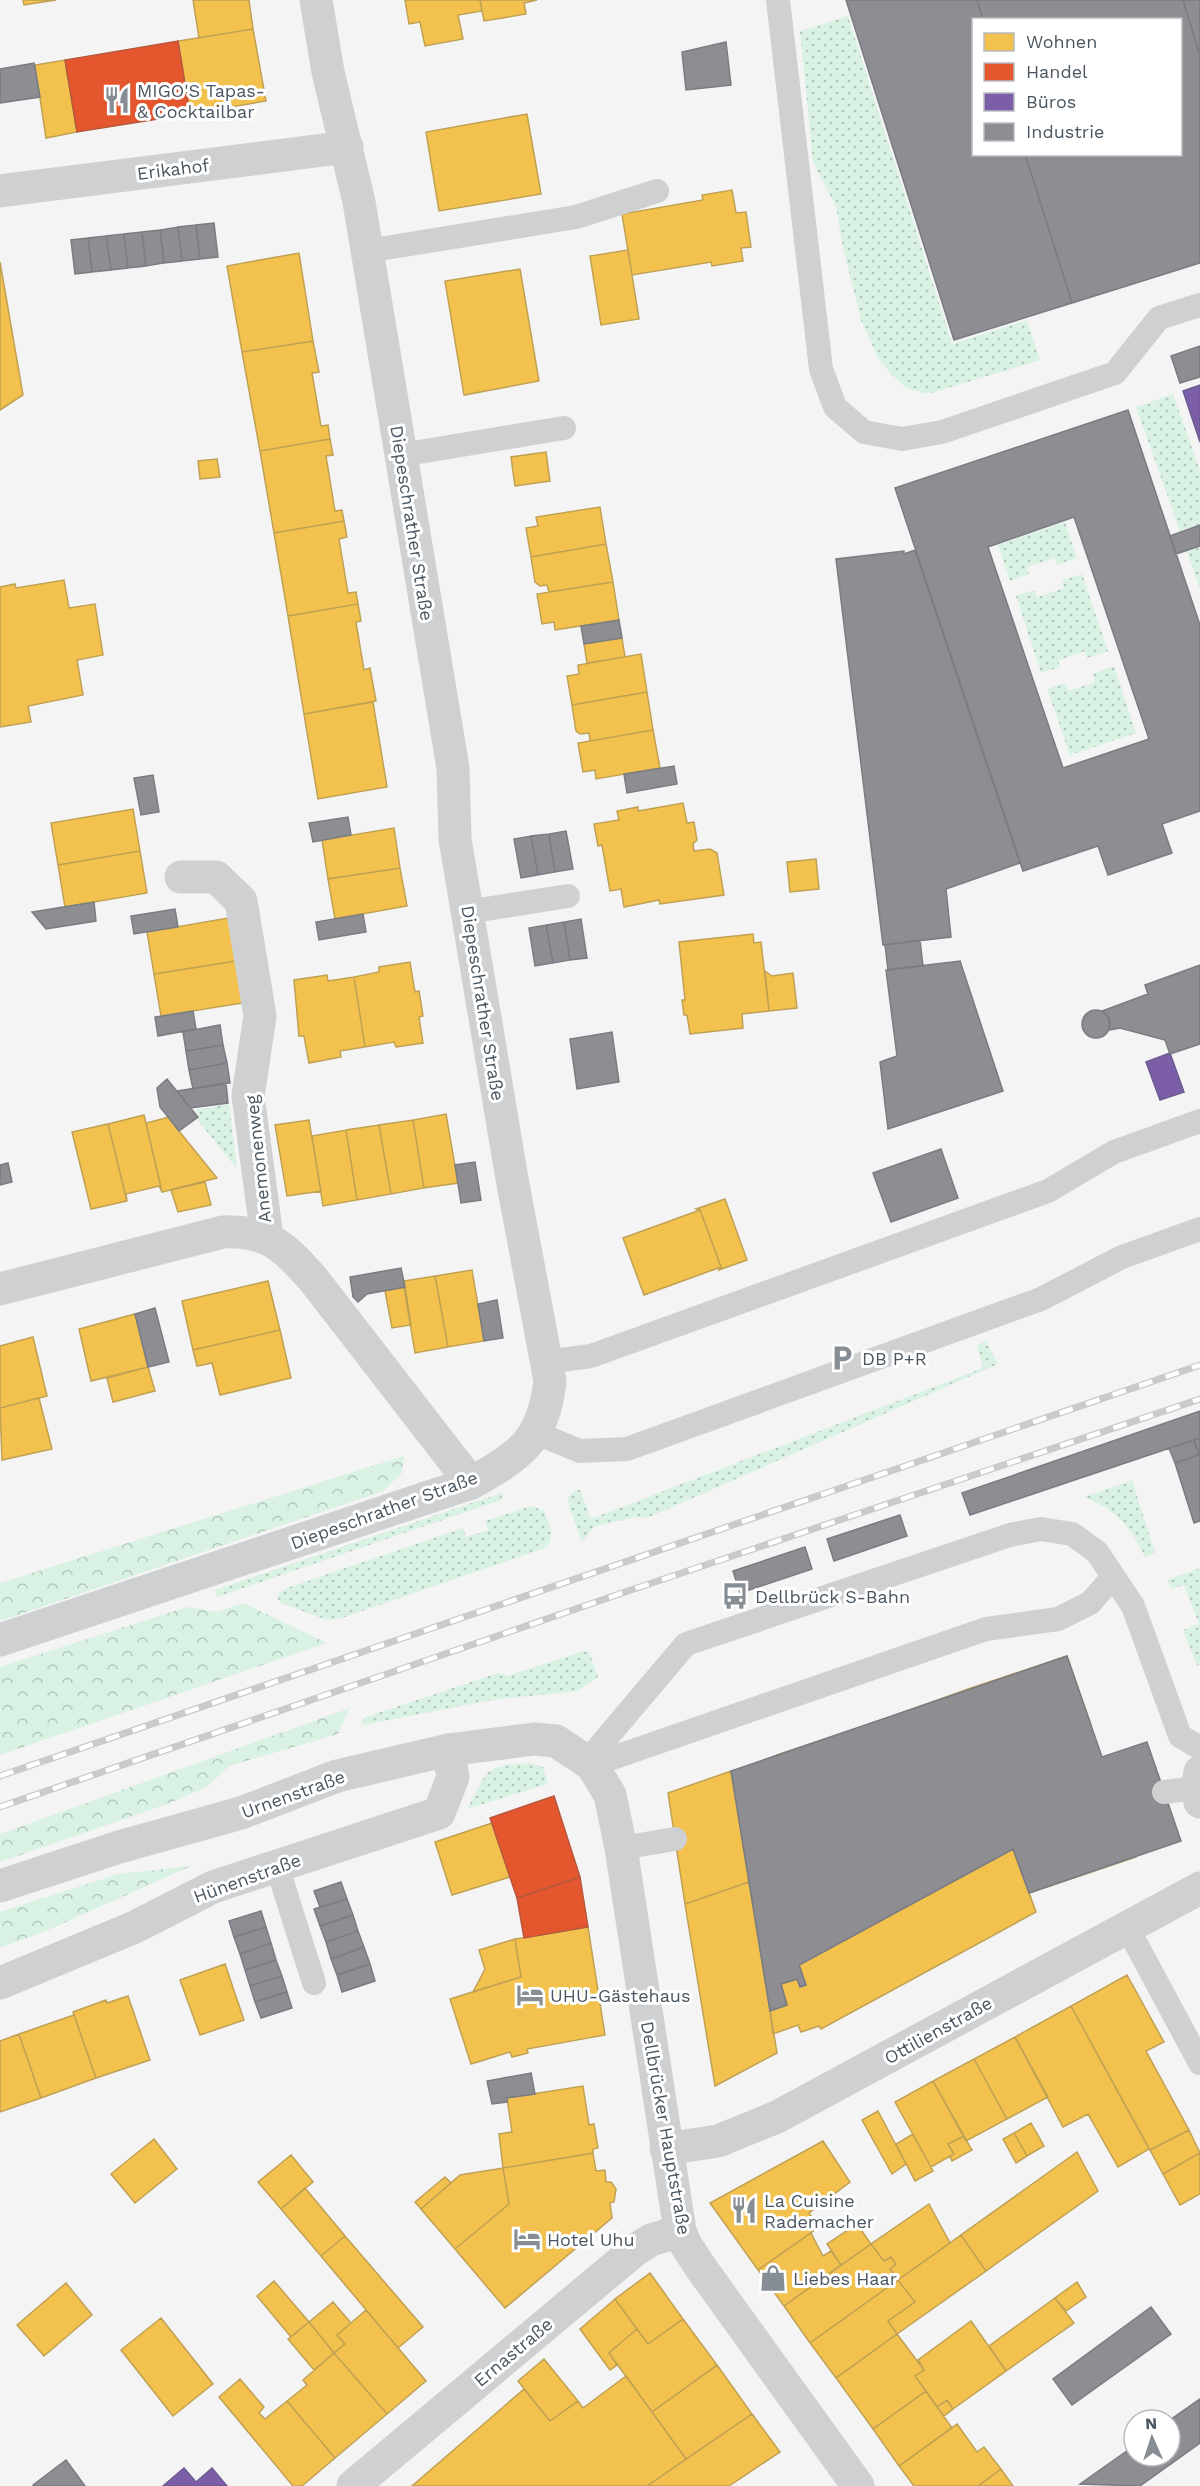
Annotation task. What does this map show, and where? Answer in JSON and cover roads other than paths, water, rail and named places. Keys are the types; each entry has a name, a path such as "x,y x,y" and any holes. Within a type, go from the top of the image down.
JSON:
{"street":[{"name":"Diepeschrather Straße","path":"0,1640 471,1483 514,1458 536,1433 547,1408 550,1381 512,1179 455,839 453,768 367,251 347,147 328,72 316,0"},
{"name":"Erikahof","path":"0,191 347,147"},
{"name":"Anemonenweg","path":"181,877 216,877 241,902 260,1016 249,1096 267,1237"},
{"name":"Anemonenweg","path":"0,1289 223,1232 246,1231 267,1237 286,1250 313,1280 471,1483"},
{"name":"Urnenstraße","path":"0,1886 119,1847 241,1813 337,1776 448,1750 534,1739 556,1741 590,1763"},
{"name":"Hünenstraße","path":"0,1983 135,1927 213,1887 439,1813 453,1777 448,1750"},
{"name":"Dellbrücker Hauptstraße","path":"590,1763 610,1795 621,1848 680,2231 686,2246 701,2268 858,2486"},
{"name":"Ottilienstraße","path":"666,2149 718,2141 777,2117 1200,1888"},
{"name":"Ernastraße","path":"353,2486 635,2250 651,2240 680,2231"}],"lane":[{"path":"778,0 821,369 834,407 864,432 902,439 942,432 1115,373 1159,318 1200,305"},
{"path":"367,251 576,217 657,191"},
{"path":"401,455 564,428"},
{"path":"467,912 568,896"},
{"path":"546,1362 591,1356 1048,1191 1114,1152 1200,1121"},
{"path":"536,1433 580,1451 627,1449 1041,1299 1122,1257 1200,1229"},
{"path":"590,1763 686,1644 1010,1534 1041,1529 1072,1534 1096,1552 1133,1606 1180,1736 1200,1748"},
{"path":"590,1763 986,1629 1058,1619 1090,1603 1113,1577"},
{"path":"1164,1792 1199,1787"},
{"path":"621,1848 675,1839"},
{"path":"277,1866 314,1983"},
{"path":"1127,1927 1200,2063"}],"railway":[{"path":"0,1776 1200,1365"},
{"path":"0,1807 628,1591 1200,1399"}],"place":[{"name":"MIGO'S Tapas- & Cocktailbar","path":"117,100"},
{"name":"DB P+R","path":"842,1358"},
{"name":"Dellbrück S-Bahn","path":"735,1596"},
{"name":"UHU-Gästehaus","path":"530,1995"},
{"name":"La Cuisine Rademacher","path":"744,2210"},
{"name":"Hotel Uhu","path":"527,2239"},
{"name":"Liebes Haar","path":"773,2278"}]}
